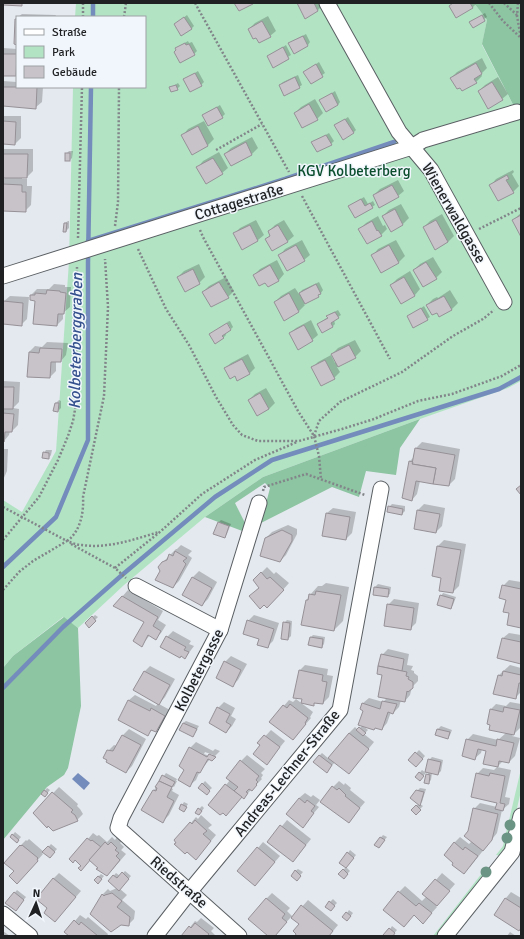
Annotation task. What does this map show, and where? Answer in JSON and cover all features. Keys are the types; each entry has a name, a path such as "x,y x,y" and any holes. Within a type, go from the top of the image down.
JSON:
{"street":[{"name":"Wienerwaldgasse","path":"327,3 399,132 431,170 466,236 504,302"},
{"name":"Cottagestraße","path":"78,252 412,147 423,140 517,112"},
{"path":"3,276 78,252"},
{"name":"Andreas-Lechner-Straße","path":"155,936 190,891 340,710 380,494"},
{"name":"Kolbetergasse","path":"118,828 125,811 220,630 260,503"},
{"path":"136,586 220,630"},
{"path":"445,936 512,852 521,816"},
{"name":"Riedstraße","path":"118,828 239,936"},
{"path":"3,914 30,936"}],"path":[{"path":"83,3 83,16"},
{"path":"124,16 126,3"},
{"path":"489,3 503,21 521,39"},
{"path":"504,3 517,16"},
{"path":"518,3 517,16 521,39"},
{"path":"3,540 39,497 58,460 73,421 76,404 82,88"},
{"path":"3,590 19,572 33,561 74,536 83,509 83,497 104,396 107,364 108,307 103,244 114,229 117,216 119,88"},
{"path":"216,150 262,124"},
{"path":"466,236 521,208"},
{"path":"196,216 203,237 298,411 314,436 319,456 321,479"},
{"path":"132,235 166,309 233,425 242,436 258,441 299,441"},
{"path":"314,436 319,421 340,402 402,372 453,336 483,319 504,302"},
{"path":"115,568 161,531 202,494 255,460 299,441 374,420 418,401 452,394 502,376 521,365"},
{"path":"260,503 264,487 306,474 380,494"},
{"path":"3,507 115,568 136,586"},
{"path":"66,541 82,545 100,546 122,543 161,531"}],"green space":[{"name":"KGV Kolbeterberg","path":"76,3 474,3 487,20 482,45 521,120 521,381 508,388 263,477 205,517 124,585 78,628 63,617 13,656 3,668 3,500 22,512 56,451 69,261 73,88 146,88 146,16 75,16"},
{"path":"474,3 521,3 521,120 482,44 487,20"},
{"path":"420,419 400,448 396,475 366,471 359,497 332,487 261,523 270,488 265,483 235,503 246,525 245,532 205,517 263,477"},
{"path":"64,617 78,628 81,706 68,768 64,775 47,787 3,840 3,668 13,656"},
{"path":"521,769 521,791 508,847 501,856 496,855 503,846"},
{"path":"486,868 488,872 438,936 433,936"}],"water":[{"path":"78,773 90,783 84,790 72,779"}],"building":[{"path":"3,3 22,3 22,6 3,5"},
{"path":"234,3 252,3 253,4 239,11"},
{"path":"297,3 314,3 318,11 305,19"},
{"path":"453,3 470,3 473,8 456,18 449,6"},
{"path":"482,15 485,21 473,28 469,22"},
{"path":"184,17 192,29 181,36 174,24"},
{"path":"15,19 16,19 16,45 14,44"},
{"path":"262,21 271,37 259,43 256,38 253,39 248,29"},
{"path":"303,36 308,46 294,54 288,43"},
{"path":"185,43 186,45 189,44 195,55 180,63 174,52 176,50 175,48"},
{"path":"283,47 289,59 273,68 267,56"},
{"path":"3,54 16,54 16,76 3,76"},
{"path":"476,63 482,74 474,79 477,83 462,91 460,88 457,89 450,78"},
{"path":"316,64 323,77 311,84 303,72"},
{"path":"195,73 202,86 190,92 183,79"},
{"path":"295,77 300,88 284,96 279,85"},
{"path":"492,82 503,100 488,109 478,91"},
{"path":"176,85 178,90 171,92 169,87"},
{"path":"3,87 37,88 36,109 3,106"},
{"path":"332,93 338,105 326,112 319,100"},
{"path":"309,104 318,120 302,128 294,113"},
{"path":"217,107 223,118 208,126 202,115"},
{"path":"345,119 354,133 343,140 334,125"},
{"path":"3,121 16,122 15,145 3,144"},
{"path":"198,126 208,146 192,155 181,135"},
{"path":"326,135 332,145 317,152 311,142"},
{"path":"246,142 252,155 231,166 224,154"},
{"path":"65,153 70,153 70,161 65,161"},
{"path":"3,154 28,154 27,178 3,178"},
{"path":"213,158 223,174 206,184 196,167"},
{"path":"507,175 509,179 506,180 514,193 498,201 489,185"},
{"path":"3,184 22,185 22,192 26,192 26,212 3,211"},
{"path":"392,185 399,197 379,208 373,195"},
{"path":"361,199 365,206 370,203 373,208 355,218 348,206"},
{"path":"395,209 403,225 391,232 382,216"},
{"path":"521,215 521,237 512,220"},
{"path":"436,220 448,242 435,250 423,227"},
{"path":"372,221 377,231 378,230 382,236 367,244 358,229"},
{"path":"64,223 67,223 66,232 63,232"},
{"path":"250,225 258,241 242,250 233,233"},
{"path":"278,225 288,242 272,251 265,239 270,236 268,231"},
{"path":"296,245 305,261 287,271 278,255"},
{"path":"389,245 399,263 381,273 371,255"},
{"path":"426,262 437,279 423,287 413,270"},
{"path":"270,265 279,281 268,287 265,283 259,286 253,275"},
{"path":"193,269 200,284 185,292 177,277"},
{"path":"404,277 415,296 401,304 390,285"},
{"path":"219,282 229,298 211,307 202,292"},
{"path":"316,284 321,294 318,295 319,297 305,304 299,293"},
{"path":"47,290 66,293 64,314 58,314 57,326 33,324 35,301 30,300 30,295 35,295 35,293 46,294"},
{"path":"289,293 299,312 284,321 274,302"},
{"path":"444,296 452,310 439,317 437,313 432,315 426,305"},
{"path":"3,301 23,303 22,326 3,324"},
{"path":"421,308 428,320 413,328 407,316"},
{"path":"335,312 339,318 331,323 333,327 322,333 317,324 328,318 326,316"},
{"path":"227,323 231,330 222,336 224,338 215,344 209,334"},
{"path":"304,325 313,341 298,350 289,333"},
{"path":"349,345 356,358 338,367 331,354"},
{"path":"40,348 62,349 61,362 51,362 50,378 27,377 29,352 39,353"},
{"path":"242,359 250,374 237,381 235,376 230,379 224,368"},
{"path":"325,360 335,379 321,386 311,367"},
{"path":"3,387 14,387 13,409 3,409"},
{"path":"260,393 269,409 257,416 248,400"},
{"path":"55,403 59,403 58,412 53,411"},
{"path":"3,413 14,414 12,432 5,432 4,442"},
{"path":"415,448 455,455 449,486 433,484 436,468 412,464"},
{"path":"43,452 49,453 49,459 42,458"},
{"path":"409,461 413,462 412,464 436,468 433,484 416,481 412,501 402,498"},
{"path":"521,485 521,495 516,489"},
{"path":"388,506 403,509 402,515 387,512"},
{"path":"417,510 440,514 436,533 414,529"},
{"path":"326,513 350,517 346,540 322,536"},
{"path":"218,522 229,526 225,538 213,534"},
{"path":"282,530 292,535 292,541 280,562 260,556 265,538"},
{"path":"437,546 461,550 453,593 439,591 441,578 432,576"},
{"path":"175,551 187,558 183,561 186,564 173,588 155,580 160,571 158,567 162,562 167,560 169,554 173,556"},
{"path":"261,572 267,579 270,577 284,590 267,608 264,605 260,609 249,596 259,588 253,580"},
{"path":"192,577 212,588 202,606 182,595"},
{"path":"502,585 521,589 521,628 507,625 509,613 503,612 506,600 499,598"},
{"path":"374,587 389,589 388,597 373,595"},
{"path":"316,591 341,595 334,631 301,625 306,600 308,600 309,594 315,595"},
{"path":"440,595 454,599 451,609 437,605"},
{"path":"122,596 158,617 153,626 161,631 156,640 148,635 142,647 133,641 144,622 113,606"},
{"path":"387,604 414,608 411,630 384,626"},
{"path":"92,616 96,621 89,628 85,623"},
{"path":"247,620 274,629 268,648 257,645 259,639 243,634"},
{"path":"283,622 290,623 288,640 281,639"},
{"path":"166,636 186,647 184,650 189,652 185,659 181,656 180,658 160,647"},
{"path":"310,637 323,639 322,648 308,645"},
{"path":"502,638 521,642 521,664 497,658"},
{"path":"381,654 404,659 402,671 378,666"},
{"path":"224,661 241,670 233,687 216,678"},
{"path":"378,666 407,672 406,676 413,682 413,688 408,692 407,691 405,702 378,697 382,675 377,674"},
{"path":"299,670 323,675 322,681 327,682 323,704 314,703 314,706 301,703 302,699 293,698"},
{"path":"144,671 170,685 159,705 133,690"},
{"path":"503,671 521,675 521,683 519,683 516,699 493,694 498,675 502,676"},
{"path":"128,700 150,711 151,708 165,716 156,732 151,730 148,736 118,720"},
{"path":"382,701 397,704 393,714 388,712 382,730 375,728 374,730 358,725 363,711 360,709 362,703 380,709"},
{"path":"290,704 308,718 305,723 306,724 293,740 269,722 283,705 287,708"},
{"path":"217,707 230,714 226,722 231,725 226,733 209,723"},
{"path":"504,707 520,710 514,735 489,730 490,725 487,724 490,709 503,712"},
{"path":"183,723 197,729 193,737 179,730"},
{"path":"359,727 366,733 363,736 356,730"},
{"path":"437,729 450,732 448,739 435,735"},
{"path":"349,733 369,749 349,774 328,758"},
{"path":"122,735 141,745 126,773 106,762 107,760 103,758 107,750 113,751"},
{"path":"264,735 280,747 267,765 253,754 260,745 257,743"},
{"path":"466,739 496,746 497,739 514,743 509,763 499,761 498,767 483,764 486,751 478,749 475,760 462,756"},
{"path":"189,747 207,757 209,754 216,757 212,761 208,759 200,773 197,772 190,787 178,780 184,770 179,766"},
{"path":"415,752 423,759 416,767 408,760"},
{"path":"319,755 332,765 327,773 313,762"},
{"path":"428,759 441,762 438,775 425,772"},
{"path":"240,760 259,776 256,780 258,782 256,784 257,785 252,791 249,789 246,792 248,793 244,799 234,791 238,787 226,778"},
{"path":"419,772 424,776 420,781 415,777"},
{"path":"476,773 489,776 490,773 505,776 500,803 505,804 503,811 495,809 497,803 471,797"},
{"path":"426,774 430,775 429,784 424,783"},
{"path":"162,775 175,782 172,787 159,781"},
{"path":"159,781 172,787 167,797 174,801 163,823 141,810 153,790 156,791 157,788 155,787"},
{"path":"202,783 210,791 207,795 198,788"},
{"path":"225,784 242,797 226,816 223,813 220,815 208,805"},
{"path":"332,786 337,790 339,788 346,795 345,796 360,808 349,823 320,802"},
{"path":"44,790 48,793 45,797 41,794"},
{"path":"416,790 424,792 420,806 410,798"},
{"path":"52,792 73,810 71,812 75,815 78,821 53,831 48,826 47,828 33,813"},
{"path":"299,798 305,803 307,800 315,806 311,811 314,813 303,828 286,814"},
{"path":"181,804 187,807 184,812 179,809"},
{"path":"416,805 421,810 416,815 411,810"},
{"path":"198,808 202,811 199,815 195,813"},
{"path":"473,808 498,814 492,840 483,851 464,836 468,831"},
{"path":"195,820 207,831 203,834 211,841 196,860 187,852 185,854 174,844 176,843 174,840 190,822 192,824"},
{"path":"280,825 306,845 293,862 267,842"},
{"path":"12,834 19,840 17,843 10,837"},
{"path":"380,837 385,840 379,848 374,845"},
{"path":"87,838 101,847 81,871 78,868 81,866 75,860 73,863 69,859"},
{"path":"105,842 108,845 111,842 117,848 115,850 119,853 116,856 120,860 107,876 96,869 98,868 89,860"},
{"path":"454,842 463,850 465,847 478,856 464,874 452,865 453,863 444,855"},
{"path":"20,845 38,858 38,861 17,884 9,876 14,871 4,863"},
{"path":"48,846 55,852 50,858 42,852"},
{"path":"257,847 275,862 255,886 237,871"},
{"path":"347,852 354,858 346,868 339,863"},
{"path":"343,869 348,874 344,879 338,874"},
{"path":"295,870 301,876 297,881 291,876"},
{"path":"122,872 129,879 119,891 108,881 113,875 117,878"},
{"path":"98,876 102,879 98,884 94,880"},
{"path":"53,878 76,897 55,922 44,913 47,908 36,899"},
{"path":"435,879 450,891 437,906 422,894"},
{"path":"398,891 416,906 419,903 432,913 423,924 414,915 404,927 383,910"},
{"path":"14,892 24,900 16,911 5,903"},
{"path":"112,893 122,901 117,907 130,917 129,926 121,925 111,932 90,914 102,894 104,896"},
{"path":"266,898 285,914 282,918 287,922 275,936 268,936 248,919"},
{"path":"505,898 521,908 521,928 519,931 494,915"},
{"path":"329,901 335,906 331,911 325,907"},
{"path":"301,905 333,931 329,936 295,936 296,934 293,931 299,924 291,918"},
{"path":"346,912 351,916 347,921 342,917"},
{"path":"74,920 79,925 81,922 98,936 69,936 64,932"},
{"path":"195,923 209,934 207,936 181,936 189,926 191,928"},
{"path":"389,928 395,933 393,936 383,935"}],"waterway":[{"name":"Kolbeterberggraben","path":"93,3 93,16"},
{"name":"Kolbeterberggraben","path":"3,567 56,517 88,440 88,263 91,88"},
{"path":"88,241 285,179 394,142"},
{"path":"3,688 63,627 122,575 215,497 272,460 499,389 521,377"}]}
